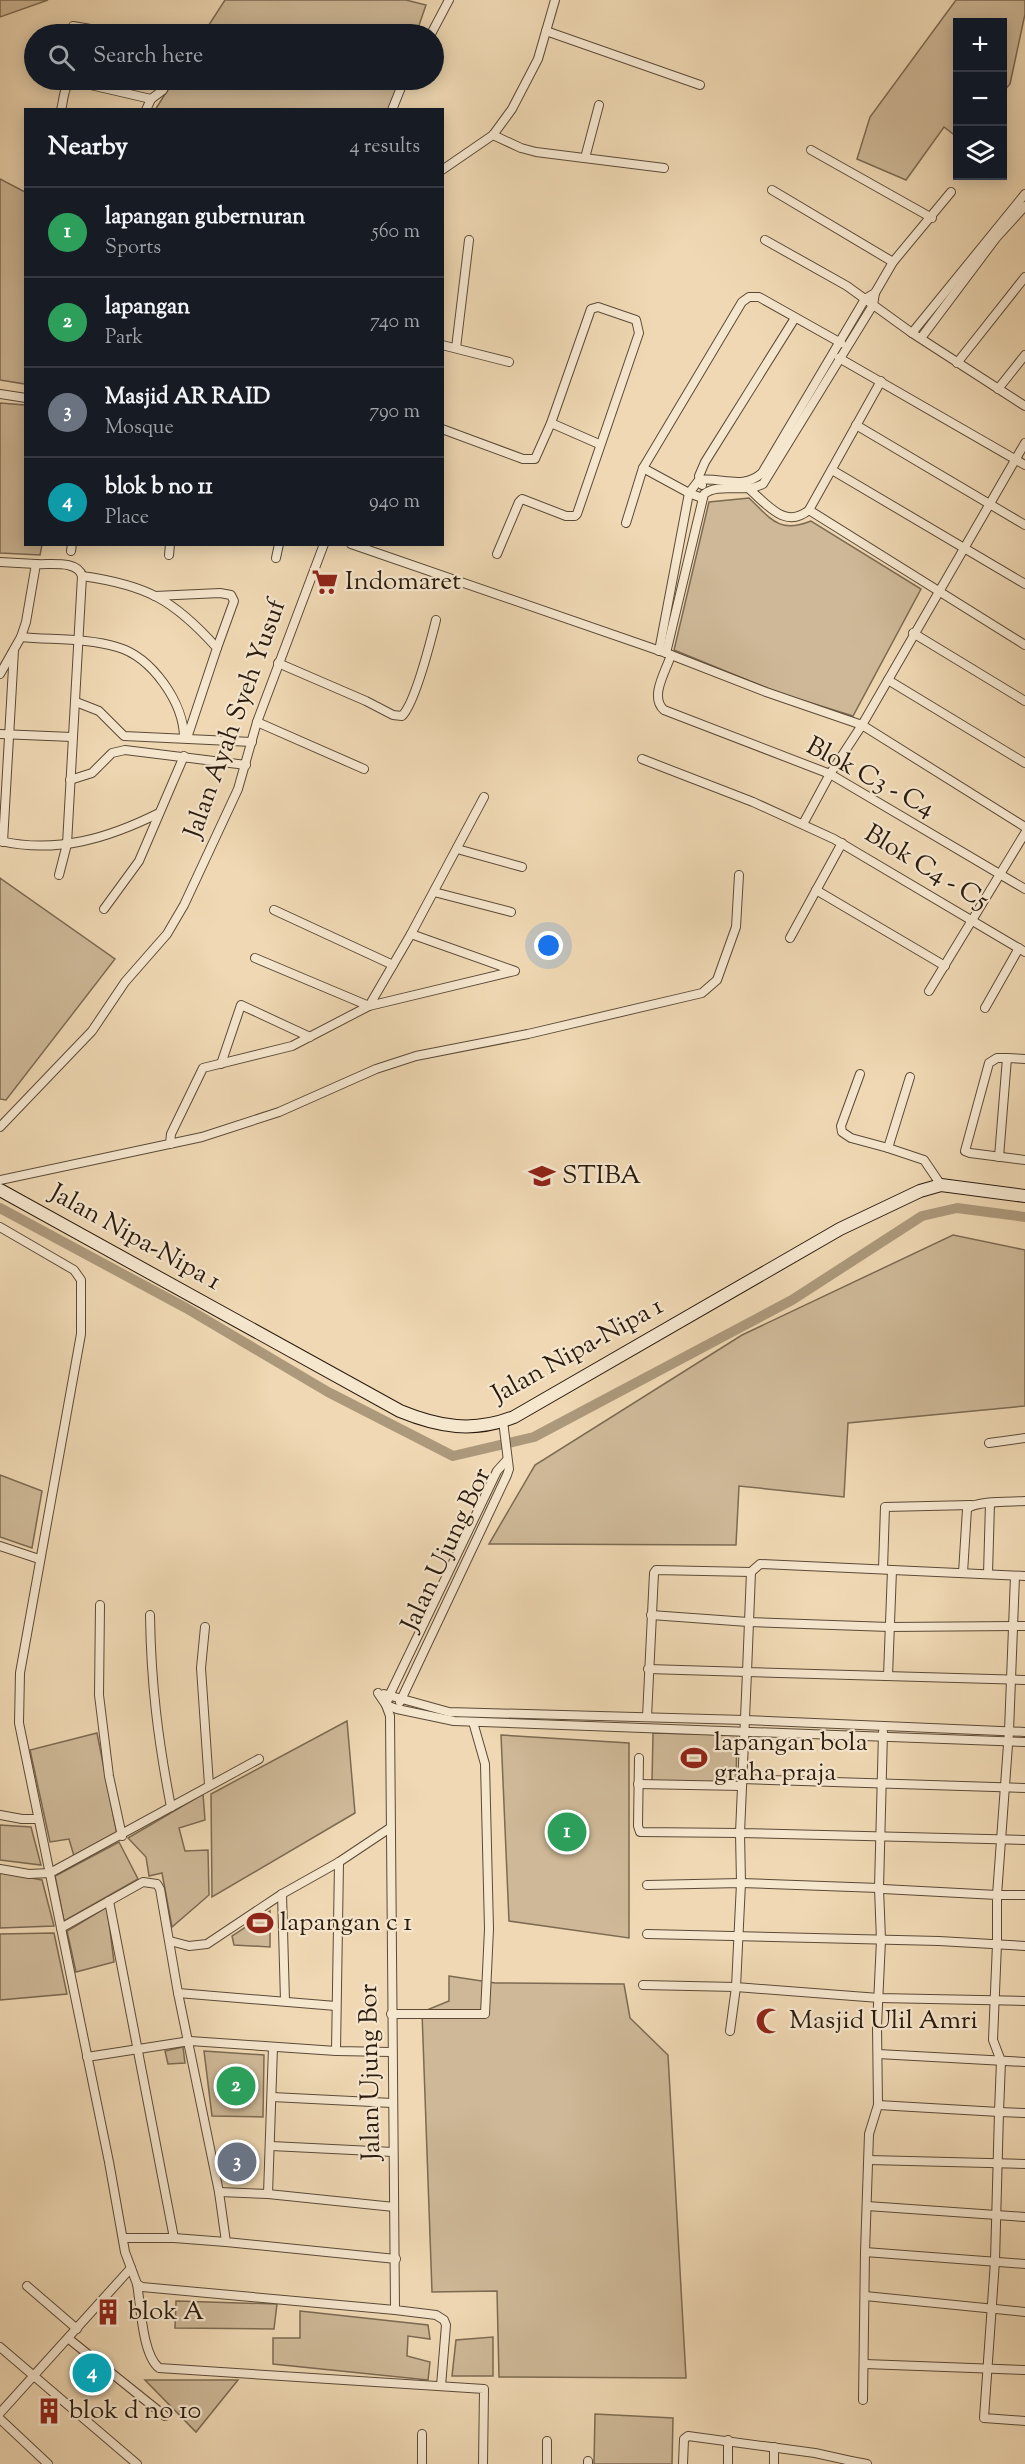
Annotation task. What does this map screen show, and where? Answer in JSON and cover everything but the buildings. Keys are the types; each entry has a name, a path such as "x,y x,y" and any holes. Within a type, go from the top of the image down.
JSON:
{"street":[{"path":"436,24 449,0"},
{"path":"444,169 493,135 521,94 538,59 555,0"},
{"path":"546,32 700,85"},
{"path":"61,108 66,90"},
{"path":"112,90 151,99"},
{"path":"147,108 151,99 163,90"},
{"path":"394,108 400,90"},
{"path":"585,158 599,105"},
{"path":"493,135 520,148 664,168"},
{"path":"811,150 932,218"},
{"path":"772,190 893,262"},
{"path":"643,468 689,493 704,495 762,484 873,305 875,293 893,262 932,218 951,192"},
{"path":"916,335 1025,194"},
{"path":"916,335 1025,206"},
{"path":"456,348 469,240"},
{"path":"765,240 847,286 957,363 1025,406"},
{"path":"957,363 1025,277"},
{"path":"699,480 741,482 756,479 762,473 841,344 865,300 875,293"},
{"path":"626,523 643,468 742,302 749,297 759,297 841,344"},
{"path":"444,430 527,460 535,459 591,309 598,307 636,320 639,333 599,444 577,514 566,516 522,499 497,554"},
{"path":"665,653 689,493 699,480 705,462 795,318"},
{"path":"444,345 509,362"},
{"path":"998,389 1025,355"},
{"path":"839,358 1025,465"},
{"path":"748,488 785,518 798,518 808,510 881,381"},
{"path":"0,394 24,398"},
{"path":"550,423 599,444"},
{"path":"856,425 1025,525"},
{"path":"803,824 830,774 862,725 913,633 1025,443"},
{"path":"832,470 1025,584"},
{"path":"665,653 704,495 699,480"},
{"path":"808,510 1025,645"},
{"path":"169,555 171,546"},
{"path":"276,558 279,546"},
{"name":"Jalan Ayah Syeh Yusuf","path":"0,1127 84,1040 125,982 166,934 184,905 221,828 246,765 257,722 323,546"},
{"path":"357,546 665,653 766,692 862,725 1025,827"},
{"path":"0,562 76,566 81,570 67,844 59,875"},
{"path":"0,674 21,637 26,622 36,564"},
{"path":"82,576 118,581 146,591 185,614 218,648"},
{"path":"155,596 220,593 231,595 234,601 186,738"},
{"path":"278,663 393,715 402,716 408,707 423,668 436,620"},
{"path":"913,633 1025,701"},
{"path":"21,637 115,646 125,650 142,662 168,688 184,724 186,738"},
{"path":"14,650 5,734 1,841 35,845 67,844 123,831 159,813"},
{"name":"Blok C3 - C4","path":"665,653 657,697 657,701 664,710 830,774 1025,889"},
{"path":"888,680 1025,763"},
{"path":"76,702 89,705 99,711 123,736 252,742"},
{"path":"257,722 363,769"},
{"path":"5,734 72,737"},
{"path":"70,780 92,773 118,750 246,765"},
{"path":"104,909 139,861 184,756"},
{"name":"Blok C4 - C5","path":"642,759 803,824 842,843 1022,950"},
{"path":"369,1006 411,934 484,797"},
{"path":"929,991 1025,833"},
{"path":"790,938 842,843"},
{"path":"457,849 522,867"},
{"path":"0,1180 202,1137 279,1112 376,1069 416,1056 528,1034 702,993 717,980 736,927 739,875"},
{"path":"816,890 945,966"},
{"path":"434,892 511,912"},
{"path":"274,910 393,965"},
{"path":"170,1144 171,1134 203,1068 292,1046 369,1006 515,971 411,934"},
{"path":"985,1008 1022,950"},
{"path":"255,958 369,1006"},
{"path":"221,1064 241,1005 310,1036"},
{"path":"1025,1059 997,1058 989,1063 964,1148 970,1153 1025,1160"},
{"path":"999,1157 1007,1058"},
{"path":"861,1074 841,1126 842,1132 851,1138 924,1160 941,1185"},
{"path":"888,1148 910,1077"},
{"name":"Jalan Nipa-Nipa 1","path":"0,1190 400,1411 448,1426 478,1427 503,1421 840,1230 920,1191 941,1185 1025,1196"},
{"path":"0,1227 74,1270 81,1280 81,1334 20,1673 19,1723 124,2238 125,2253 137,2284 147,2349 153,2363 159,2368 484,2389 483,2464"},
{"path":"503,1421 506,1457"},
{"path":"989,1443 1025,1438"},
{"name":"Jalan Ujung Bor","path":"395,2310 391,2052 390,1716 378,1693 390,1694 497,1471 506,1457"},
{"name":"Jalan Ujung Bor","path":"390,1716 397,1709 504,1484 509,1469 506,1457"},
{"path":"888,1677 888,1570 885,1507 1025,1501"},
{"path":"988,1574 990,1503"},
{"path":"963,1574 965,1530 968,1509 971,1505"},
{"path":"0,1546 39,1559"},
{"path":"730,2031 740,1935 740,1833 751,1572 755,1566 766,1563 1025,1576"},
{"path":"647,1717 653,1576 656,1570 751,1572"},
{"path":"1015,1576 1006,1788 997,1895 993,2040 1001,2061 995,2261 984,2418 1025,2421"},
{"path":"100,1605 99,1695 109,1776 122,1836"},
{"path":"150,1615 157,1731 171,1807"},
{"path":"651,1615 748,1622 889,1627 1025,1626"},
{"path":"205,1628 201,1668 209,1785"},
{"path":"648,1669 1025,1680"},
{"path":"390,1694 449,1712 745,1720 1025,1732"},
{"path":"386,1705 454,1721 1025,1742"},
{"path":"391,2014 485,2014 489,1929 485,1764 473,1722"},
{"path":"864,2400 865,2252 870,2134 878,2105 883,1726"},
{"path":"639,1758 638,1826 640,1832 880,1835 1025,1840"},
{"path":"0,1869 28,1874 50,1873 259,1760"},
{"path":"638,1784 742,1782 1025,1788"},
{"path":"0,1815 38,1819"},
{"path":"170,1941 189,1946 207,1944 282,1894 339,1862 390,1828"},
{"path":"336,2051 339,1862"},
{"path":"61,1928 143,1882 157,1884 162,1897 178,1993 190,2041 219,2192 226,2242"},
{"path":"647,1885 741,1883 1025,1895"},
{"path":"282,1894 285,2001"},
{"path":"109,1901 174,2238"},
{"path":"647,1934 740,1935 1025,1946"},
{"path":"643,1985 736,1988 879,1998 1025,2001"},
{"path":"178,1993 336,2006"},
{"path":"87,2057 190,2041 336,2051 391,2052"},
{"path":"268,2194 273,2047"},
{"path":"878,2054 1025,2062"},
{"path":"272,2097 392,2103"},
{"path":"878,2105 1025,2113"},
{"path":"271,2146 393,2152"},
{"path":"869,2160 1025,2164"},
{"path":"219,2192 268,2194 394,2207"},
{"path":"867,2206 1025,2217"},
{"path":"124,2238 174,2238 226,2242 396,2259"},
{"path":"865,2252 1025,2264"},
{"path":"0,2413 131,2268"},
{"path":"137,2284 147,2288 436,2315 444,2320 446,2331 441,2386"},
{"path":"27,2286 77,2329"},
{"path":"865,2296 1025,2312"},
{"path":"69,2339 165,2416"},
{"path":"0,2347 137,2464"},
{"path":"865,2364 1025,2370"},
{"path":"0,2419 48,2464"},
{"path":"422,2434 422,2464"},
{"path":"683,2464 684,2439 688,2436 815,2453 851,2463 867,2464"},
{"path":"728,2440 728,2464"},
{"path":"547,2441 547,2464"},
{"path":"774,2447 774,2464"},
{"path":"815,2453 815,2464"}],"shaded area":[{"path":"0,0 48,0 0,17"},
{"path":"225,0 406,0 426,5 419,24 209,24"},
{"path":"956,0 1025,0 1025,14 1010,84 1007,87 1007,18 953,18 953,134 944,127 906,180 857,159 870,117"},
{"path":"168,90 396,90 389,108 156,108"},
{"path":"0,179 24,191 24,384 0,380"},
{"path":"0,403 24,405 24,546 42,546 40,555 0,553"},
{"path":"749,498 770,518 783,525 800,525 811,521 921,589 853,716 779,693 674,650 709,502"},
{"path":"0,878 115,959 6,1100 0,1099"},
{"path":"953,1235 1025,1250 1025,1406 848,1423 844,1497 739,1486 736,1545 489,1544 535,1465 742,1335"},
{"path":"0,1475 42,1491 32,1548 0,1537"},
{"path":"347,1721 355,1813 212,1897 211,1794"},
{"path":"97,1733 117,1834 74,1856 69,1839 50,1842 30,1750"},
{"name":"lapangan bola graha praja","path":"653,1733 737,1735 736,1783 652,1781"},
{"path":"501,1735 629,1743 629,1938 509,1921"},
{"path":"203,1794 205,1820 179,1828 185,1851 208,1850 209,1895 172,1927 162,1873 149,1876 146,1857 128,1838"},
{"path":"0,1825 31,1827 41,1865 0,1860"},
{"path":"119,1842 138,1879 64,1921 55,1876"},
{"path":"0,1872 42,1880 54,1926 0,1928"},
{"path":"107,1907 114,1962 76,1972 67,1931"},
{"name":"lapangan c 1","path":"270,1911 270,1947 234,1945 232,1936"},
{"path":"54,1933 67,1994 0,2000 0,1934"},
{"path":"449,1976 495,1983 624,1984 630,2018 668,2055 686,2378 499,2377 497,2291 432,2292 422,2012 449,2001"},
{"path":"183,2047 185,2063 168,2064 165,2051"},
{"path":"204,2051 264,2055 263,2117 212,2116"},
{"path":"176,2301 277,2304 274,2329 175,2328"},
{"path":"300,2311 428,2325 430,2339 408,2336 407,2356 430,2362 428,2380 273,2364 273,2338 300,2338"},
{"path":"493,2337 493,2376 452,2376 456,2340"},
{"path":"145,2380 238,2380 196,2432"},
{"path":"595,2414 673,2418 672,2464 594,2464"}],"waterway":[{"path":"0,1208 186,1308 328,1392 453,1456 534,1437 792,1300 922,1216 957,1208 1025,1217"}],"place":[{"name":"Indomaret","path":"325,582"},
{"name":"STIBA","path":"542,1176"},
{"name":"lapangan bola graha praja","path":"694,1758"},
{"name":"lapangan gubernuran","path":"567,1832"},
{"name":"lapangan c 1","path":"260,1923"},
{"name":"Masjid Ulil Amri","path":"769,2021"},
{"name":"lapangan","path":"236,2086"},
{"name":"Masjid AR RAID","path":"237,2162"},
{"name":"blok A","path":"108,2312"},
{"name":"blok b no 11","path":"92,2373"},
{"name":"blok d no 10","path":"49,2411"}]}
